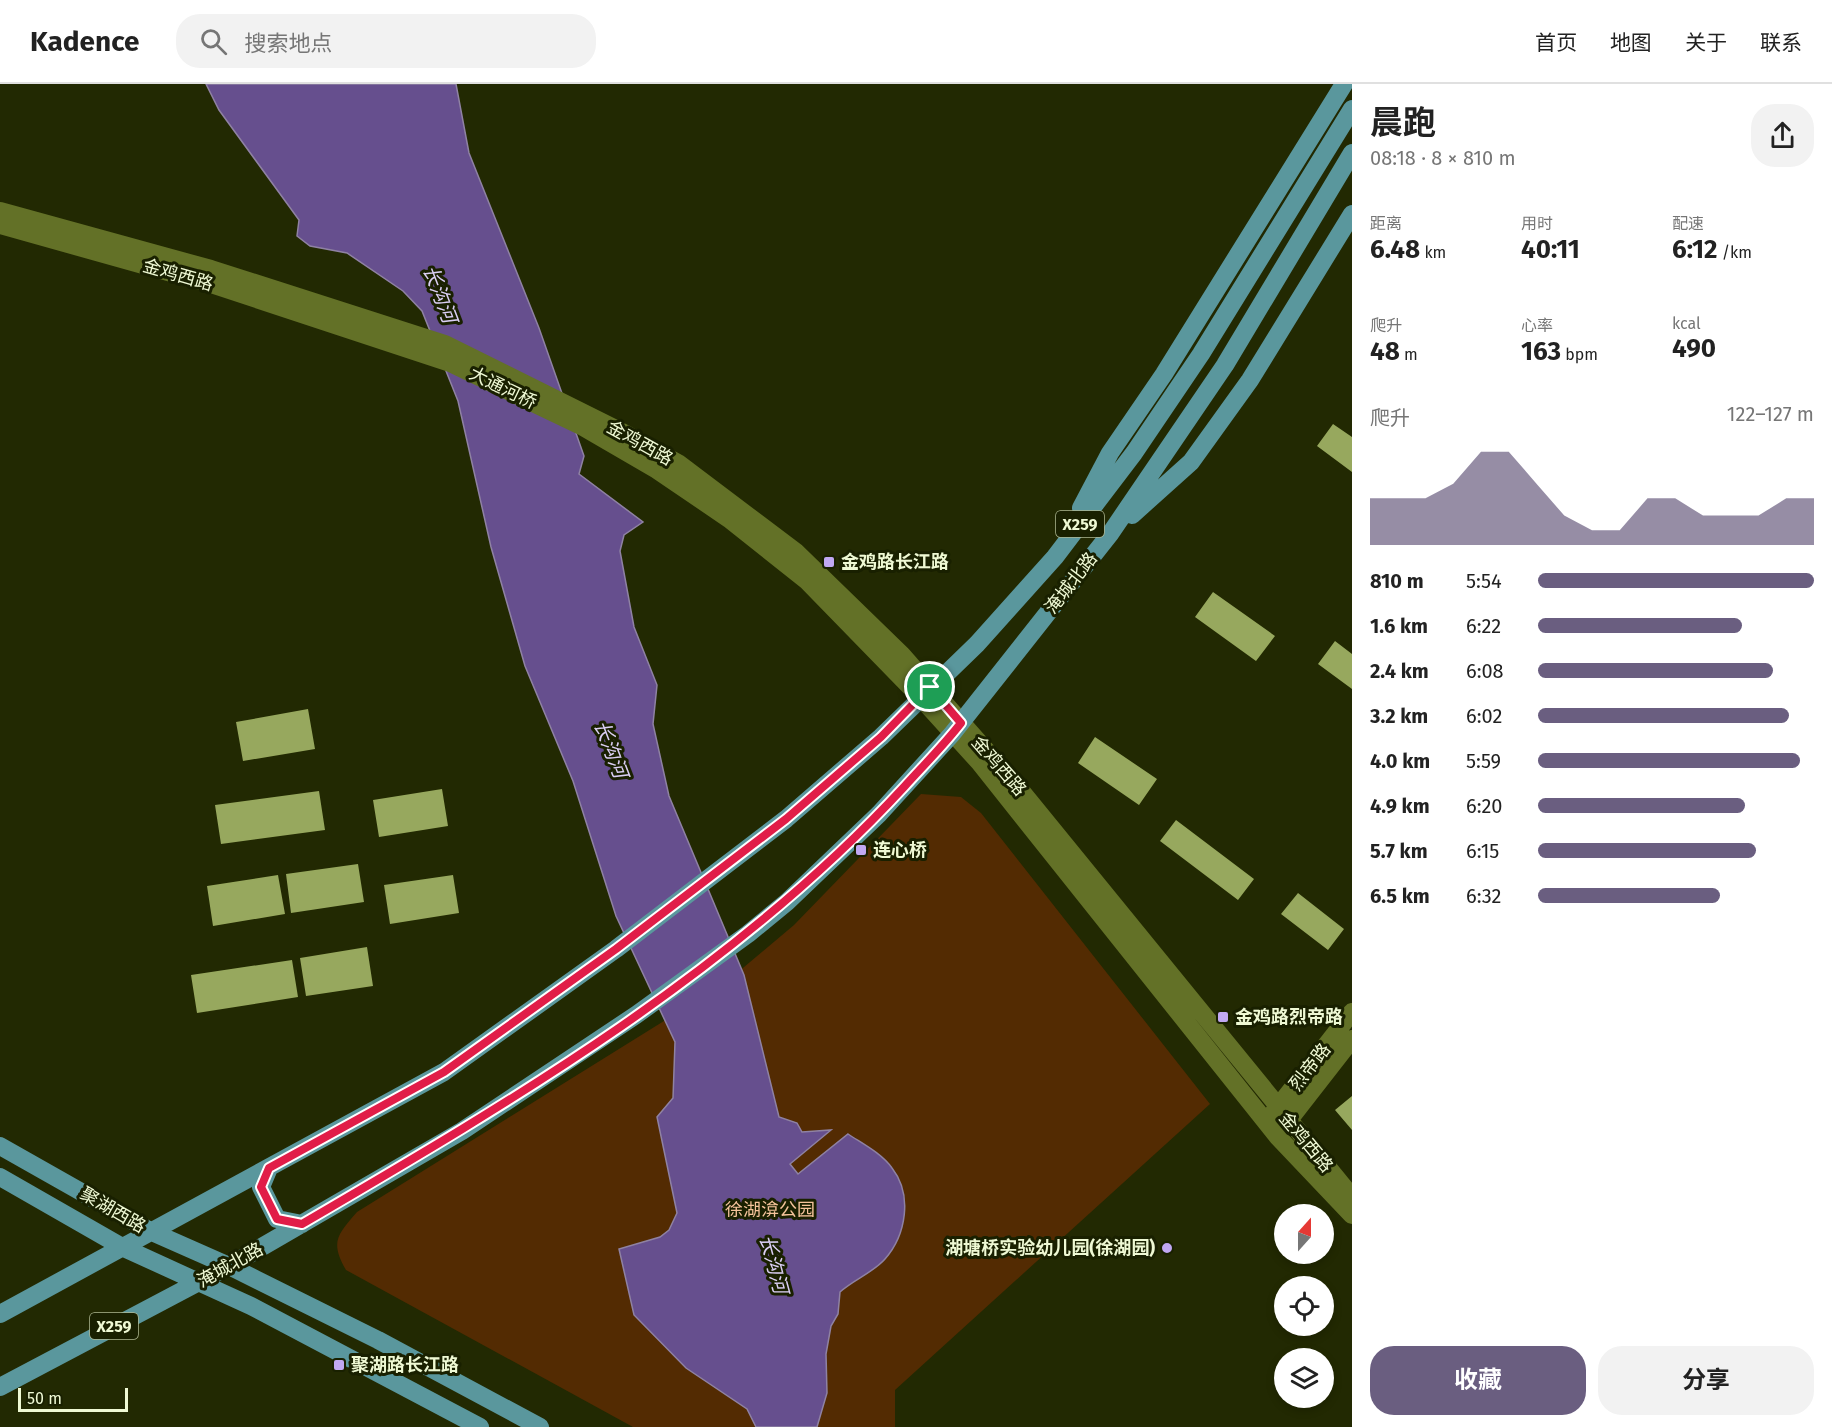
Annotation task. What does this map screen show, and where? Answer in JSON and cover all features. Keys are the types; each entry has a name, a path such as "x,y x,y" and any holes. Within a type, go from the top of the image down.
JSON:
{"main road":[{"path":"1055,556 1110,453 1164,374 1344,84"},
{"name":"淹城北路","path":"269,1168 444,1072 616,949 803,804 881,737 976,644 1055,556 1134,453 1201,354 1350,111"},
{"name":"淹城北路","path":"0,1387 229,1266 462,1131 636,1016 748,934 787,902 879,814 957,729 1110,534 1225,365 1352,153"},
{"path":"1110,534 1191,462 1250,380 1352,214"},
{"name":"聚湖西路","path":"0,1146 152,1232 229,1266 378,1340 540,1427"},
{"path":"269,1168 261,1187 277,1219 302,1224"},
{"name":"X259","path":"0,1314 269,1168"},
{"name":"聚湖西路","path":"0,1177 124,1248 251,1306 480,1427"}],"street":[{"name":"金鸡西路","path":"0,211 211,269 422,344"},
{"name":"金鸡西路","path":"0,225 422,344"},
{"name":"大通河桥","path":"422,344 461,368 580,418"},
{"name":"金鸡西路","path":"580,418 678,463 796,552 902,655 925,692 957,729 986,771 1278,1122 1352,1215"},
{"name":"烈帝路","path":"1278,1122 1352,1012"},
{"name":"烈帝路","path":"1278,1122 1352,1039"},
{"name":"金鸡西路","path":"1278,1122 1352,1197"}],"green space":[{"name":"徐湖渰公园","path":"921,794 961,797 981,813 1210,1104 895,1390 895,1427 633,1427 346,1270 338,1252 338,1239 357,1212 725,983 794,925"}],"water":[{"name":"长沟河","path":"206,84 456,84 469,153 539,328 584,456 579,474 643,522 624,535 620,551 634,627 657,685 653,724 669,796 744,975 779,1117 797,1123 802,1132 831,1130 790,1164 798,1174 848,1134 872,1149 888,1163 899,1179 903,1190 905,1202 902,1227 892,1249 880,1264 840,1292 838,1314 831,1326 826,1354 827,1393 817,1427 756,1427 747,1409 686,1368 634,1315 619,1249 660,1237 669,1230 677,1213 657,1117 673,1098 675,1042 616,916 573,781 525,666 491,547 458,401 422,311 403,291 347,253 310,246 297,236 299,220 219,110"}],"building":[{"path":"1333,424 1352,437 1352,472 1317,446"},
{"path":"1213,592 1275,636 1256,661 1195,617"},
{"path":"1335,641 1352,654 1352,689 1318,664"},
{"path":"308,709 315,749 243,761 236,722"},
{"path":"1095,737 1157,779 1139,805 1078,763"},
{"path":"442,789 448,826 379,837 373,800"},
{"path":"319,791 325,830 221,844 215,805"},
{"path":"1176,820 1254,879 1238,900 1160,841"},
{"path":"358,864 364,902 291,913 286,874"},
{"path":"278,875 285,914 213,926 207,886"},
{"path":"453,875 459,913 390,924 384,885"},
{"path":"1298,893 1344,929 1328,950 1281,914"},
{"path":"367,947 373,986 306,996 300,958"},
{"path":"292,960 298,997 197,1013 191,975"},
{"path":"1352,1096 1352,1130 1335,1110"}],"place":[{"name":"金鸡路长江路","path":"829,562"},
{"name":"连心桥","path":"861,850"},
{"name":"金鸡路烈帝路","path":"1223,1017"},
{"name":"湖塘桥实验幼儿园(徐湖园)","path":"1167,1248"},
{"name":"聚湖路长江路","path":"339,1365"}],"route":[{"path":"930,687 961,723 879,814 787,902 748,934 636,1016 462,1131 302,1224 277,1219 261,1187 269,1168 444,1072 616,949 786,819 881,737 930,687"}]}
